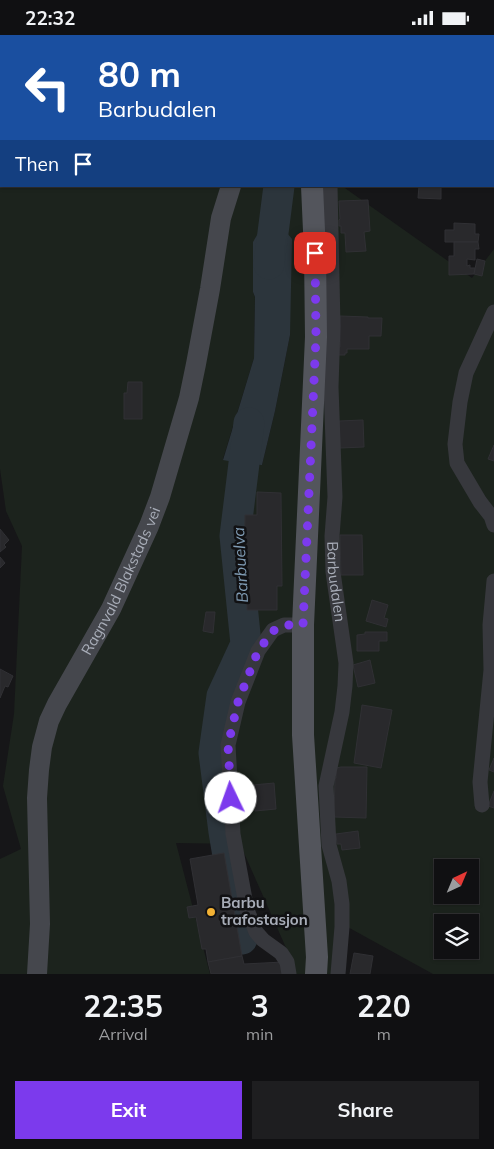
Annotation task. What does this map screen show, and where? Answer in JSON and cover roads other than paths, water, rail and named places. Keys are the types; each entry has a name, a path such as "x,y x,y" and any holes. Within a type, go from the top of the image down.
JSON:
{"main road":[{"name":"Barbudalen","path":"312,187 316,337 303,625 303,735 317,957 316,974"}],"street":[{"name":"Ragnvald Blakstads vei","path":"37,974 40,924 37,798 42,747 49,721 57,703 110,609 149,526 160,497 196,364 221,218 231,187"},
{"name":"Barbudalen","path":"330,187 333,326 331,387 335,497 332,536 333,572 346,663 346,686 342,713 326,786 329,845 340,881 342,904 338,974"},
{"path":"494,312 466,373 455,445 457,463 480,502 491,516 494,525"},
{"path":"482,805 480,782 490,670 490,625 494,581"},
{"path":"289,974 287,961 281,953 263,941 256,932 247,910 233,834 228,745 238,702 258,651 273,631 284,625 303,625"}],"waterway":[{"name":"Barbuelva","path":"269,264 279,187"},
{"name":"Barbuelva","path":"242,939 224,832 214,753 222,696 246,644 235,536 249,423"}],"place":[{"name":"Barbu trafostasjon","path":"211,912"}]}
